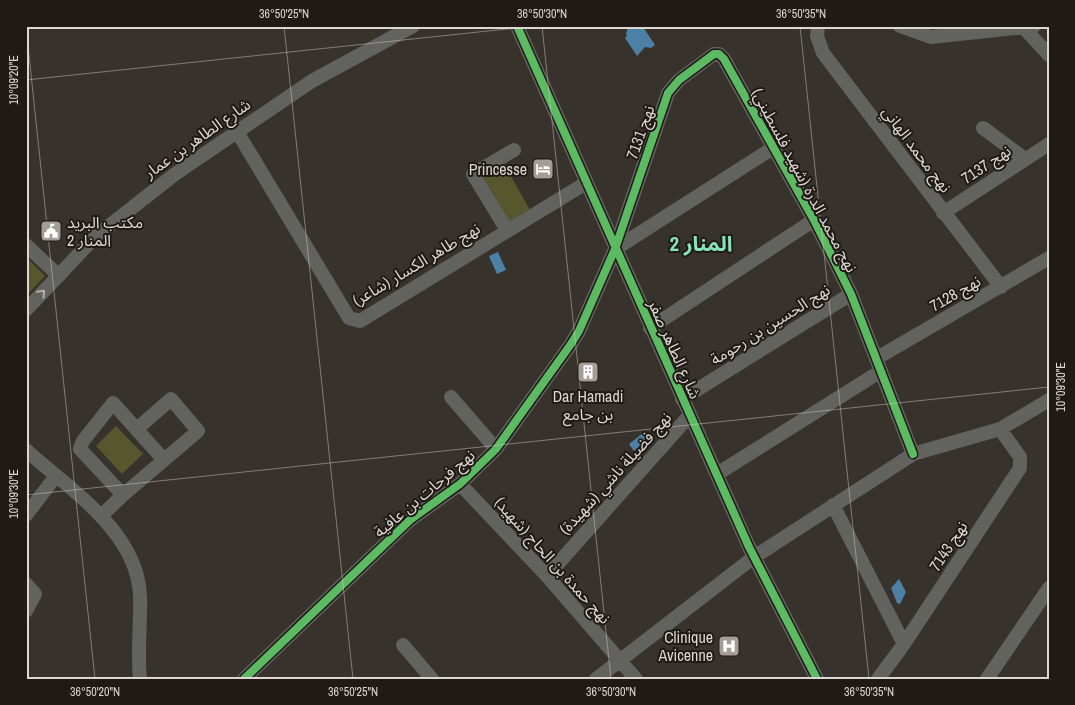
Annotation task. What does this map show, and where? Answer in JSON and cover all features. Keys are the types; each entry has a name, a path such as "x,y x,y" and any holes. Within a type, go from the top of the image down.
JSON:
{"street":[{"name":"شارع الطاهر بن عمار","path":"26,310 95,237 135,204 236,130 312,81 413,26"},
{"name":"شارع الطاهر صفر","path":"517,26 650,328 754,557 816,679"},
{"name":"نهج محمد الهاني","path":"818,26 817,36 823,53 1001,287"},
{"path":"900,26 932,37 1026,27 1049,55"},
{"name":"نهج 7131","path":"615,249 668,93 679,80 710,56 719,54 724,59"},
{"name":"نهج محمد الدرة (شهيد فلسطيني)","path":"724,59 814,220 851,294 913,454"},
{"path":"983,128 1025,159"},
{"name":"نهج طاهر الكسار (شاعر)","path":"236,130 349,318 354,321 360,321 586,183"},
{"name":"نهج 7137","path":"943,213 1049,144"},
{"path":"615,249 773,148"},
{"path":"507,230 473,174 514,150"},
{"path":"650,328 814,220"},
{"path":"26,245 59,276"},
{"name":"نهج فرحات بن عافية","path":"244,679 410,520 460,484 496,449 580,332 615,249"},
{"name":"نهج 7128","path":"717,474 879,365 1049,258"},
{"name":"نهج الحسين بن رحومة","path":"682,399 851,294"},
{"path":"450,397 496,449"},
{"path":"102,516 123,495 198,431 171,399 138,428"},
{"path":"596,679 754,557 913,454 1000,430 1049,400"},
{"path":"123,495 83,453 80,446 113,402 138,428 164,460"},
{"name":"نهج فضيلة ناشي (شهيدة)","path":"547,576 690,415"},
{"name":"نهج 7143","path":"878,679 904,644 1020,468 1020,457 1000,430"},
{"path":"26,450 102,516 128,552 137,573 140,595 138,648 140,679"},
{"path":"26,515 56,476"},
{"name":"نهج حمدة بن الحاج (شهيد)","path":"460,484 547,576 636,679"},
{"path":"833,505 904,644"},
{"path":"26,584 35,594 26,611"},
{"path":"988,679 1049,588"},
{"path":"403,645 432,679"}],"shaded area":[{"path":"504,164 530,210 510,222 483,176"},
{"path":"26,257 45,276 26,296"},
{"path":"116,426 143,454 122,474 96,446"}],"water":[{"path":"629,26 643,27 655,45 651,48 645,47 637,56 625,38"},
{"path":"498,252 506,270 497,274 489,256"},
{"path":"643,433 646,434 647,440 634,451 629,444"},
{"path":"899,579 906,592 900,604 897,603 891,588"}],"cycle path":[{"path":"517,26 749,547 817,679"},
{"path":"244,679 410,520 460,484 496,449 579,331 615,249 668,93 679,80 714,54 719,54 724,59 814,220 851,294 913,454"}],"place":[{"name":"Princesse","path":"543,169"},
{"name":"مكتب البريد المنار 2","path":"51,231"},
{"name":"Dar Hamadi بن جامع","path":"588,372"},
{"name":"Clinique Avicenne","path":"729,646"}],"district":[{"name":"المنار 2","path":"701,243"}]}
